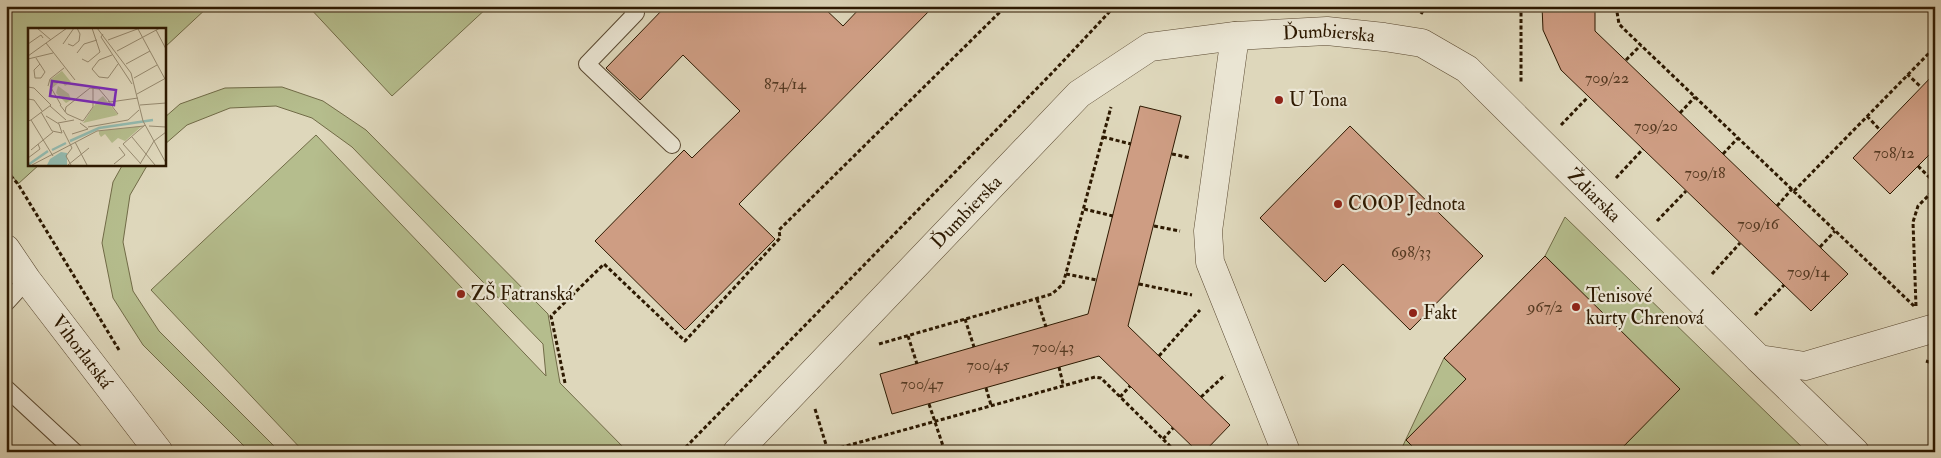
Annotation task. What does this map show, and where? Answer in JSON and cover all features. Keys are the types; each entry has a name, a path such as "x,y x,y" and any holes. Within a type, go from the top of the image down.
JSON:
{"street":[{"name":"Ďumbierska","path":"737,452 1079,94 1150,47 1235,36 1327,31 1422,43"},
{"path":"1235,36 1208,230 1210,262 1286,452"},
{"name":"Ždiarska","path":"1422,43 1467,69 1854,452"},
{"name":"Vihorlatská","path":"6,249 154,450"},
{"path":"1758,359 1805,366 1935,328"}],"lane":[{"path":"630,6 636,13 587,64 672,145"},
{"path":"6,303 27,280"},
{"path":"6,388 75,452"}],"path":[{"path":"564,383 551,316 604,264 685,341 780,238 779,230 1006,6"},
{"path":"681,452 1052,73 1115,6"},
{"path":"1521,6 1521,89"},
{"path":"1616,6 1619,24 1916,308"},
{"path":"1805,6 1808,9 1811,6"},
{"path":"1626,60 1641,45"},
{"path":"1777,206 1935,46"},
{"path":"1908,74 1921,87"},
{"path":"1556,131 1588,97"},
{"path":"1680,113 1695,97"},
{"path":"874,345 1037,299 1052,294 1064,284 1112,104"},
{"path":"1867,116 1880,130"},
{"path":"1103,137 1131,144"},
{"path":"1723,154 1738,138"},
{"path":"1610,185 1643,149"},
{"path":"1918,166 1935,183"},
{"path":"6,171 18,184 120,351"},
{"path":"1916,308 1913,222 1918,206 1935,189"},
{"path":"1653,226 1686,191"},
{"path":"1084,209 1113,216"},
{"path":"1154,226 1186,232"},
{"path":"1820,247 1836,231"},
{"path":"1707,279 1740,243"},
{"path":"1066,274 1097,280"},
{"path":"1139,284 1201,297"},
{"path":"1749,320 1784,285"},
{"path":"1037,299 1046,326"},
{"path":"1159,356 1204,306"},
{"path":"1910,313 1916,308"},
{"path":"965,319 974,347"},
{"path":"908,336 916,364"},
{"path":"1926,361 1935,364"},
{"path":"1059,367 1064,384"},
{"path":"1201,397 1229,371"},
{"path":"814,406 828,452 1095,376 1101,378 1176,452"},
{"path":"1120,397 1130,386"},
{"path":"986,388 991,405"},
{"path":"929,404 945,452"},
{"path":"1163,439 1173,428"}],"green space":[{"path":"6,6 209,6 165,47 165,28 28,28 28,165 39,165 18,184 6,166"},
{"path":"308,6 489,6 392,96"},
{"path":"282,87 323,101 366,130 548,314 560,383 628,452 304,452 151,290 316,135 546,376 543,344 352,147 312,118 276,106 230,108 187,125 165,144 165,117 180,104 225,88"},
{"path":"122,165 147,165 130,195 123,242 133,291 159,331 280,452 250,452 143,345 113,298 102,243 113,182"},
{"name":"Tenisové kurty Chrenová","path":"1565,217 1807,452 1400,452 1444,358 1545,256"}],"building":[{"path":"666,6 822,6 843,26 862,6 934,6 739,204 775,239 685,330 595,241 684,150 692,158 740,111 683,55 640,100 606,68"},
{"path":"1542,6 1595,6 1595,31 1848,274 1811,311 1561,70 1543,30"},
{"path":"1935,73 1935,149 1890,194 1853,158"},
{"path":"1140,106 1181,116 1128,326 1230,425 1204,452 1198,452 1099,356 892,414 880,374 1088,314"},
{"path":"1350,126 1483,256 1410,330 1343,264 1325,282 1260,218"},
{"name":"Tenisové kurty Chrenová","path":"1545,256 1680,389 1618,452 1418,452 1406,440 1466,379 1444,358"}],"place":[{"name":"U Tona","path":"1279,100"},
{"name":"COOP Jednota","path":"1338,204"},
{"name":"ZŠ Fatranská","path":"461,294"},
{"name":"Tenisové kurty Chrenová","path":"1576,307"},
{"name":"Fakt","path":"1413,313"}]}
